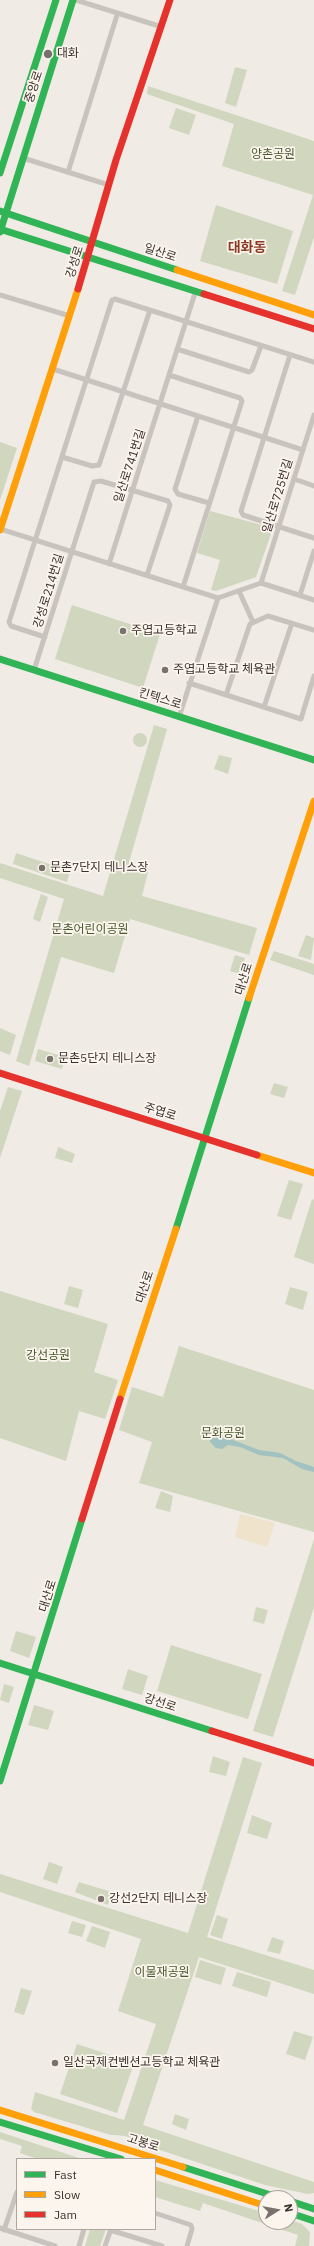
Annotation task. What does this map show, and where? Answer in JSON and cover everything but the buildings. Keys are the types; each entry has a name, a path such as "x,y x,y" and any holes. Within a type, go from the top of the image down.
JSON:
{"main road":[{"name":"중앙로","path":"0,173 3,152 56,0"},
{"name":"중앙로","path":"0,230 3,212 23,158 74,0"},
{"name":"강성로","path":"0,529 70,316 108,185 170,0"},
{"name":"일산로","path":"3,212 314,315"},
{"path":"0,230 314,329"},
{"name":"킨텍스로","path":"0,659 314,760"},
{"name":"대산로","path":"0,1781 35,1674 97,1471 176,1228 203,1137 314,801"},
{"name":"주엽로","path":"0,1073 203,1137 314,1174"},
{"name":"강선로","path":"0,1663 314,1763"},
{"name":"고봉로","path":"0,2110 153,2158"},
{"name":"고봉로","path":"0,2122 117,2158"},
{"name":"고봉로","path":"156,2159 258,2191"},
{"name":"고봉로","path":"156,2170 258,2203"},
{"path":"298,2204 314,2209"},
{"path":"298,2216 314,2221"}],"street":[{"name":"중앙로","path":"74,0 117,15 162,27"},
{"path":"68,172 117,15"},
{"path":"23,158 108,185"},
{"name":"일산로741번길","path":"109,564 195,292"},
{"path":"0,295 70,316"},
{"name":"강성로214번길","path":"45,637 10,626 9,622 112,300 114,299 150,310"},
{"path":"62,457 92,466 100,465 150,310 314,362"},
{"path":"178,349 249,372 252,370 263,347"},
{"path":"290,355 241,511 243,515 314,538"},
{"path":"53,369 303,450"},
{"path":"169,375 240,398 242,401 183,587"},
{"path":"198,416 175,489 178,494 209,504"},
{"name":"일산로725번길","path":"261,583 314,416"},
{"path":"294,479 314,486"},
{"name":"강성로214번길","path":"34,670 94,482 101,480 132,491"},
{"path":"132,491 168,501 170,505 147,576"},
{"name":"강성로214번길","path":"0,529 218,598"},
{"path":"300,595 314,552"},
{"path":"179,717 218,598 261,583 314,600"},
{"path":"239,591 253,622"},
{"path":"226,695 250,624 268,616 314,630"},
{"path":"264,707 292,623"},
{"path":"189,683 301,719 314,676"},
{"path":"16,2200 2,2229 55,2246"},
{"path":"156,2213 192,2227 187,2246"},
{"path":"79,2246 84,2230"},
{"path":"105,2246 110,2230 162,2246"}],"green space":[{"path":"235,67 247,70 236,107 225,103"},
{"name":"양촌공원","path":"148,86 314,141 314,237 295,295 282,291 313,195 222,166 234,124 147,94"},
{"path":"176,108 196,115 189,135 169,128"},
{"path":"216,205 293,231 277,284 200,261"},
{"path":"0,442 17,448 0,500"},
{"path":"210,511 273,528 256,577 216,591 211,590 220,560 197,553"},
{"path":"72,605 160,634 143,688 55,659"},
{"name":"문촌어린이공원","path":"154,725 167,729 128,866 148,872 142,896 257,928 249,955 130,919 114,973 61,957 29,1066 16,1061 64,899 0,878 0,863 103,896"},
{"path":"137,733 143,733 147,737 147,743 143,747 137,747 133,743 133,737"},
{"path":"219,755 232,758 228,774 214,769"},
{"name":"문촌7단지 테니스장","path":"16,853 70,871 67,882 13,864"},
{"path":"41,894 48,897 40,922 33,919"},
{"path":"306,935 314,938 311,960 298,956"},
{"path":"274,951 314,964 314,975 270,960"},
{"path":"235,955 245,958 240,974 230,971"},
{"path":"0,1028 16,1035 10,1055 0,1051"},
{"name":"문촌5단지 테니스장","path":"38,1049 65,1057 62,1069 35,1061"},
{"path":"274,1083 288,1087 284,1098 270,1094"},
{"path":"8,1087 22,1091 0,1158 0,1111"},
{"path":"58,1147 75,1154 72,1163 55,1158"},
{"path":"289,1180 303,1184 291,1220 277,1216"},
{"path":"312,1199 314,1200 314,1264 294,1257"},
{"path":"69,1286 83,1290 78,1308 64,1304"},
{"path":"290,1287 308,1292 303,1310 285,1304"},
{"name":"강선공원","path":"0,1291 108,1324 94,1372 118,1380 105,1419 79,1411 66,1461 0,1438"},
{"name":"문화공원","path":"179,1346 314,1390 314,1532 139,1483 152,1442 119,1430 132,1387 163,1397"},
{"path":"161,1491 173,1496 170,1512 155,1508"},
{"path":"314,1539 314,1607 273,1737 253,1731"},
{"path":"256,1607 268,1610 264,1624 253,1621"},
{"path":"16,1631 36,1637 29,1658 10,1651"},
{"path":"171,1645 262,1674 248,1719 157,1691"},
{"path":"128,1669 148,1676 142,1695 122,1689"},
{"path":"4,1684 14,1687 9,1703 0,1700"},
{"path":"34,1705 54,1711 48,1730 28,1725"},
{"path":"213,1756 230,1762 226,1776 209,1772"},
{"name":"이물재공원","path":"243,1757 262,1763 207,1937 314,1970 314,1994 199,1957 143,2125 314,2182 314,2193 308,2194 298,2192 298,2190 289,2190 265,2185 145,2145 133,2138 111,2135 34,2112 31,2109 35,2092 124,2120 156,2024 118,2011 141,1939 0,1892 0,1874 188,1933"},
{"path":"252,1815 272,1823 267,1839 247,1833"},
{"path":"49,1862 63,1867 57,1884 43,1879"},
{"name":"강선2단지 테니스장","path":"79,1882 112,1892 108,1905 75,1892"},
{"path":"217,1915 228,1919 222,1939 210,1935"},
{"path":"72,1921 86,1925 82,1937 68,1933"},
{"path":"92,1926 110,1932 105,1948 86,1941"},
{"path":"272,1937 284,1941 280,1954 267,1951"},
{"path":"200,1960 226,1968 221,1985 195,1977"},
{"path":"237,1972 271,1982 267,1997 232,1986"},
{"path":"21,1988 32,1991 24,2015 14,2012"},
{"path":"294,2031 313,2037 305,2060 286,2054"},
{"path":"77,2044 134,2063 117,2113 60,2094"},
{"path":"175,2114 189,2119 186,2130 172,2124"},
{"path":"0,2132 79,2158 35,2158 20,2153 22,2146 0,2139"},
{"path":"156,2180 258,2211 258,2222 203,2203 200,2211 156,2197"},
{"path":"298,2223 302,2224 310,2232 309,2246 295,2246 298,2235 283,2230 298,2230"},
{"path":"90,2230 106,2230 100,2246 85,2246"}],"sand":[{"path":"240,1514 275,1523 267,1547 235,1537"}],"water":[{"path":"221,1429 227,1432 233,1440 259,1450 280,1453 296,1461 314,1467 314,1472 302,1469 283,1458 259,1455 240,1447 228,1445 222,1449 216,1448 210,1442 210,1436 215,1430"}],"traffic: fast":[{"path":"0,173 56,0"},
{"path":"0,232 73,0"},
{"path":"0,211 177,270"},
{"path":"0,229 204,294"},
{"path":"0,659 314,760"},
{"path":"176,1229 249,998"},
{"path":"0,1781 82,1519"},
{"path":"0,1663 212,1731"},
{"path":"0,2122 118,2158"},
{"path":"183,2167 258,2191"},
{"path":"298,2204 314,2209"},
{"path":"298,2216 314,2221"}],"traffic: slow":[{"path":"177,270 314,315"},
{"path":"0,530 78,289"},
{"path":"249,998 314,801"},
{"path":"257,1155 314,1173"},
{"path":"120,1399 176,1229"},
{"path":"0,2110 154,2158"},
{"path":"156,2159 183,2167"},
{"path":"156,2170 258,2203"}],"traffic: jam":[{"path":"78,289 116,160 170,0"},
{"path":"204,294 314,329"},
{"path":"0,1073 257,1155"},
{"path":"82,1519 120,1399"},
{"path":"212,1731 314,1763"}],"place":[{"name":"대화","path":"48,54"},
{"name":"주엽고등학교","path":"123,631"},
{"name":"주엽고등학교 체육관","path":"165,670"},
{"name":"문촌7단지 테니스장","path":"42,868"},
{"name":"문촌5단지 테니스장","path":"50,1059"},
{"name":"강선2단지 테니스장","path":"101,1899"},
{"name":"일산국제컨벤션고등학교 체육관","path":"55,2063"}],"district":[{"name":"대화동","path":"247,248"}]}
